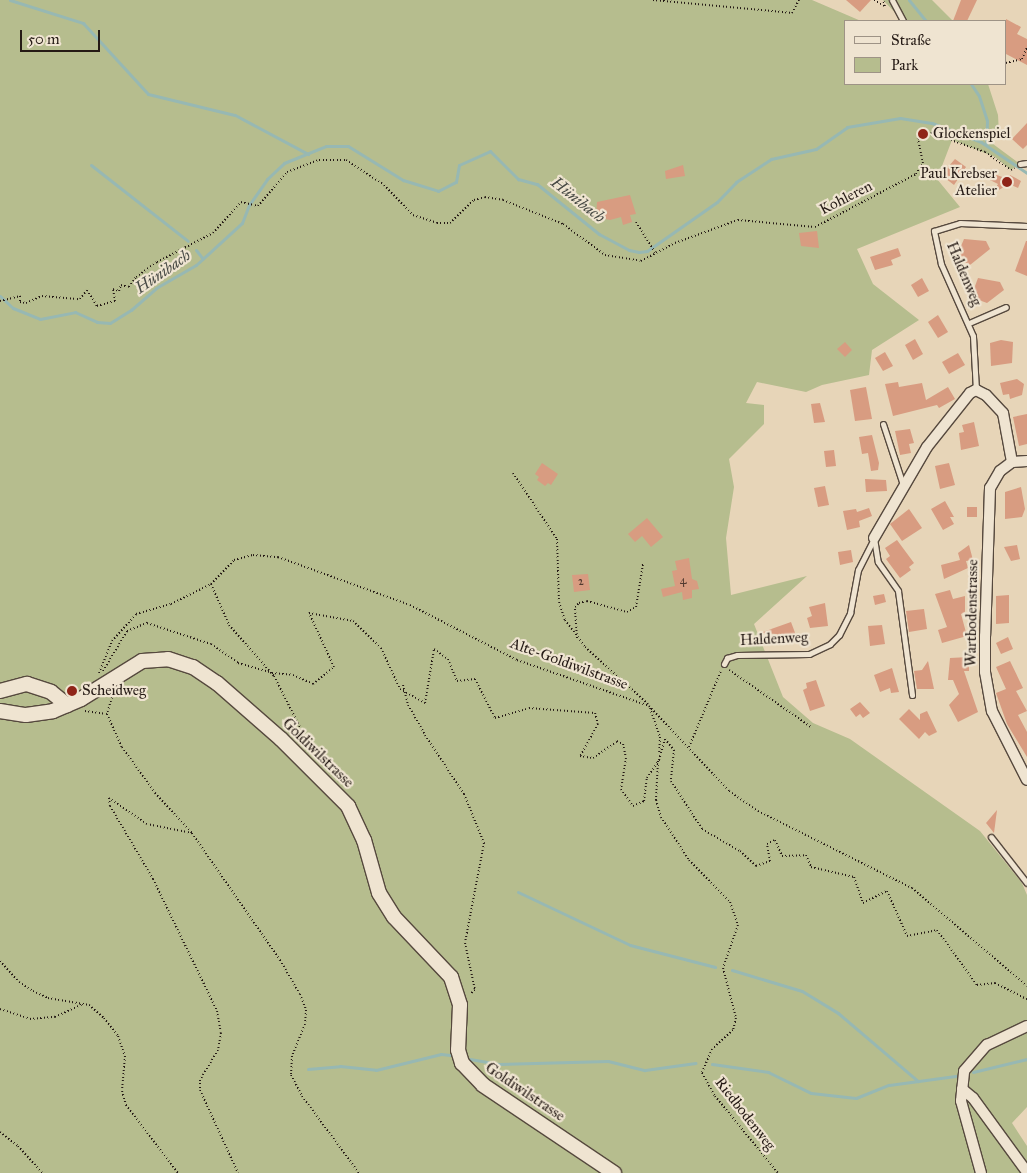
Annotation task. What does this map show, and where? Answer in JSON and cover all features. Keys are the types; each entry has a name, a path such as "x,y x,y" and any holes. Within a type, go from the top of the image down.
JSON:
{"street":[{"path":"976,390 995,402 1003,413 1012,462 1027,461"},
{"name":"Haldenweg","path":"874,538 902,485 927,447 970,393 976,390"},
{"name":"Wartbodenstrasse","path":"1012,462 1000,471 990,488 985,672 992,711 1027,780"},
{"name":"Goldiwilstrasse","path":"0,712 26,715 53,711 67,705 130,666 168,659 193,667 217,683 337,791 357,821 379,893 394,917 451,977 460,1005 458,1050 462,1063 471,1075 614,1173"},
{"path":"0,691 26,684 51,692 67,705"},
{"path":"981,1173 964,1115 962,1089 964,1071 975,1056 987,1045 1027,1026"},
{"path":"962,1089 973,1098 1027,1172"}],"lane":[{"path":"892,0 902,20"},
{"path":"1020,164 1027,163"},
{"name":"Haldenweg","path":"976,390 978,368 969,323 941,264 934,231 960,223 1027,226"},
{"path":"969,323 1006,307"},
{"path":"883,424 902,485"},
{"path":"874,538 878,562 898,591 912,695"},
{"name":"Haldenweg","path":"724,664 727,658 737,655 810,654 830,644 839,635 850,613 858,570 874,538"},
{"path":"991,837 1027,883"}],"path":[{"path":"653,0 684,1 792,13 799,0"},
{"path":"874,0 885,6 883,0"},
{"path":"1007,63 1022,59 1027,47"},
{"name":"Kohleren","path":"654,252 682,239 738,220 815,227 916,174 923,162 918,139 931,133 985,152 1011,170"},
{"path":"0,301 20,296 20,302 26,303 42,296 80,299 87,290 96,306 115,302 113,288 119,291 121,285 129,287 136,277 158,262 213,233 241,202 258,206 287,172 320,160 346,160 384,185 413,215 438,223 450,223 474,200 485,197 503,200 563,224 605,255 641,261 654,252 647,245 636,222"},
{"name":"Riedbodenweg","path":"513,473 557,540 559,602 577,638 649,706 660,737 656,800 661,817 689,860 730,902 738,925 723,968 736,1018 732,1030 712,1049 702,1073 715,1096 778,1173"},
{"name":"Alte-Goldiwilstrasse","path":"97,678 112,641 136,614 171,604 211,584 234,560 253,555 278,557 410,605 517,660 649,706 729,792 758,811 912,888 1027,986"},
{"path":"577,638 575,608 579,603 587,601 627,612 636,607 644,564"},
{"path":"211,584 229,625 272,673 323,778"},
{"path":"100,676 127,631 147,623 211,644 238,663 272,673 293,675 313,684 334,668 309,613 353,621 381,648 425,735 464,794 484,843 465,943 474,990 460,1005"},
{"path":"405,695 425,703 434,650 448,659 457,680 475,679 495,718 528,708 595,713 598,724 580,756 593,758 617,741 623,744 626,758 621,789 633,806 644,801 647,778 658,760 665,739 674,750 671,781 702,829 740,851 756,866 770,862 767,844 775,840 782,856 806,855 811,867 854,877 863,903 887,891 907,936 937,930 977,984 995,983 1027,999"},
{"path":"689,747 724,664 740,679 811,727"},
{"path":"403,685 405,695"},
{"path":"107,714 132,764 192,833 280,960 300,994 306,1010 305,1024 292,1056 291,1075 302,1096 359,1173"},
{"path":"192,833 147,824 109,798 110,806 153,879 217,1011 221,1034 218,1050 200,1080 200,1090 238,1173"},
{"path":"0,961 19,982 40,994 83,1004 104,1018 118,1036 125,1056 122,1091 126,1105 178,1173"},
{"path":"0,1009 30,1019 55,1017 83,1004"},
{"path":"0,1132 18,1146 42,1173"}],"green space":[{"path":"0,0 812,0 859,20 844,20 844,85 988,85 998,115 999,133 993,144 1020,164 1011,170 995,157 952,140 937,179 960,207 857,249 873,284 919,320 872,350 869,375 822,385 806,392 757,382 746,403 764,405 764,424 729,459 734,487 726,538 731,595 807,576 754,624 783,697 813,723 850,739 980,831 1022,883 1027,895 1027,1107 1012,1123 1027,1146 1027,1173 0,1173"},
{"path":"883,0 932,0 952,20 902,20"}],"building":[{"path":"846,0 871,0 860,12"},
{"path":"961,0 977,0 967,20 953,20"},
{"path":"1006,20 1021,27 1017,34 1027,39 1027,65 1007,55"},
{"path":"1027,123 1027,145 1023,149 1012,139"},
{"path":"955,159 966,167 954,185 941,175"},
{"path":"683,165 685,176 666,179 665,171"},
{"name":"Paul Krebser Atelier","path":"991,173 1008,179 1010,175 1021,181 1018,188 1009,184 992,194 998,184 988,179"},
{"path":"630,195 636,214 630,215 632,222 623,225 621,217 610,220 596,217 597,202"},
{"path":"817,231 819,248 801,246 799,233"},
{"path":"964,239 986,241 990,249 970,265 956,258"},
{"path":"1027,241 1027,276 1015,271"},
{"path":"898,248 901,256 891,260 893,265 875,270 870,257"},
{"path":"922,278 929,291 918,297 911,285"},
{"path":"978,278 1000,282 1004,290 987,303 971,297"},
{"path":"938,315 948,332 938,338 928,322"},
{"path":"915,339 923,354 913,360 905,345"},
{"path":"1001,340 1013,342 1012,363 991,366 990,343"},
{"path":"845,342 852,350 845,357 837,349"},
{"path":"885,352 893,366 883,371 875,358"},
{"path":"958,353 965,365 949,374 942,362"},
{"path":"1017,379 1024,384 1022,395 1010,399 1009,394 1003,395 1000,383"},
{"path":"898,382 899,387 922,383 926,400 948,387 955,399 939,408 937,405 893,416 885,384"},
{"path":"866,387 872,419 855,421 850,390"},
{"path":"820,403 825,422 814,423 811,404"},
{"path":"1027,414 1027,444 1019,446 1013,417"},
{"path":"974,422 979,446 961,450 959,433 964,432 962,425"},
{"path":"910,429 914,443 909,444 911,453 900,455 895,431"},
{"path":"872,435 879,463 878,470 871,471 868,453 862,454 859,437"},
{"path":"834,450 836,466 826,467 824,451"},
{"path":"542,463 558,474 551,485 548,483 545,486 537,480 539,477 535,474"},
{"path":"949,463 955,485 940,489 935,466"},
{"path":"865,479 886,480 887,491 866,492"},
{"path":"825,486 829,505 818,507 814,488"},
{"path":"1021,487 1025,509 1022,517 1005,519 1005,492"},
{"path":"945,501 954,517 950,517 954,524 943,530 931,509"},
{"path":"967,507 977,507 977,517 967,517"},
{"path":"869,508 872,516 859,521 860,527 847,530 843,511 856,509 857,512"},
{"path":"909,509 922,528 902,541 890,524"},
{"path":"647,518 663,537 651,547 642,536 635,542 628,534"},
{"path":"897,540 914,563 909,567 911,570 900,578 886,559 890,556 885,548"},
{"path":"969,545 973,560 966,561 968,568 944,579 941,565 960,560 958,553"},
{"path":"1017,545 1020,559 1011,561 1004,547"},
{"path":"851,550 853,562 840,565 838,552"},
{"path":"689,558 692,579 697,581 699,589 692,590 692,598 683,600 682,592 663,597 661,589 675,586 672,571 677,570 675,561"},
{"path":"588,574 590,590 574,592 572,575"},
{"path":"950,590 953,599 965,596 965,612 961,614 967,636 942,643 938,630 947,627 935,594"},
{"path":"884,594 886,602 875,605 873,596"},
{"path":"1009,595 1009,623 996,624 996,596"},
{"path":"825,603 828,626 810,628 807,618 812,616 809,607"},
{"path":"924,609 927,629 909,632 906,611"},
{"path":"791,622 797,638 779,645 777,634 760,633"},
{"path":"882,625 885,644 870,646 868,626"},
{"path":"1008,637 1013,649 1001,654 996,643"},
{"path":"969,657 969,671 964,671 978,712 958,722 949,705 959,694 953,680 948,680 950,658"},
{"path":"928,661 934,689 917,689 914,671 922,670"},
{"path":"1010,661 1023,688 1016,691 1027,711 1018,715 1027,732 1027,757 1007,724 996,693 1006,689 996,667"},
{"path":"892,668 899,692 891,693 890,688 880,692 874,675"},
{"path":"816,680 825,706 810,711 803,690 807,688 806,683"},
{"path":"860,702 870,713 863,718 860,714 856,717 850,709"},
{"path":"909,709 920,720 920,714 927,711 937,732 929,736 925,732 919,739 899,719"},
{"path":"997,810 994,833 986,823"}],"waterway":[{"path":"10,0 83,23 148,94 235,115 308,154"},
{"path":"909,0 925,20"},
{"path":"972,85 979,96 987,121 986,144"},
{"name":"Hünibach","path":"0,296 13,308 40,319 75,312 97,322 110,323 131,310 156,288 196,265 242,223 249,205 267,179 284,163 326,146 348,146 403,180 438,191 456,182 459,165 490,151 518,179 537,184 599,234 629,250 639,252 647,251 717,202 736,182 771,159 816,149 847,127 900,118 932,123 981,142 1027,173"},
{"path":"91,165 188,241"},
{"path":"196,250 203,259"},
{"path":"518,892 630,945 715,967"},
{"path":"732,970 802,991 838,1013 918,1081"},
{"path":"308,1069 340,1066 376,1070 441,1054 450,1055"},
{"path":"470,1059 499,1064 608,1061 645,1070 696,1063"},
{"path":"973,1072 1027,1059"},
{"path":"712,1064 768,1072 811,1093 856,1098 889,1085 955,1076"}],"place":[{"name":"Glockenspiel","path":"923,134"},
{"name":"Paul Krebser Atelier","path":"1007,182"},
{"name":"Scheidweg","path":"72,691"}]}
